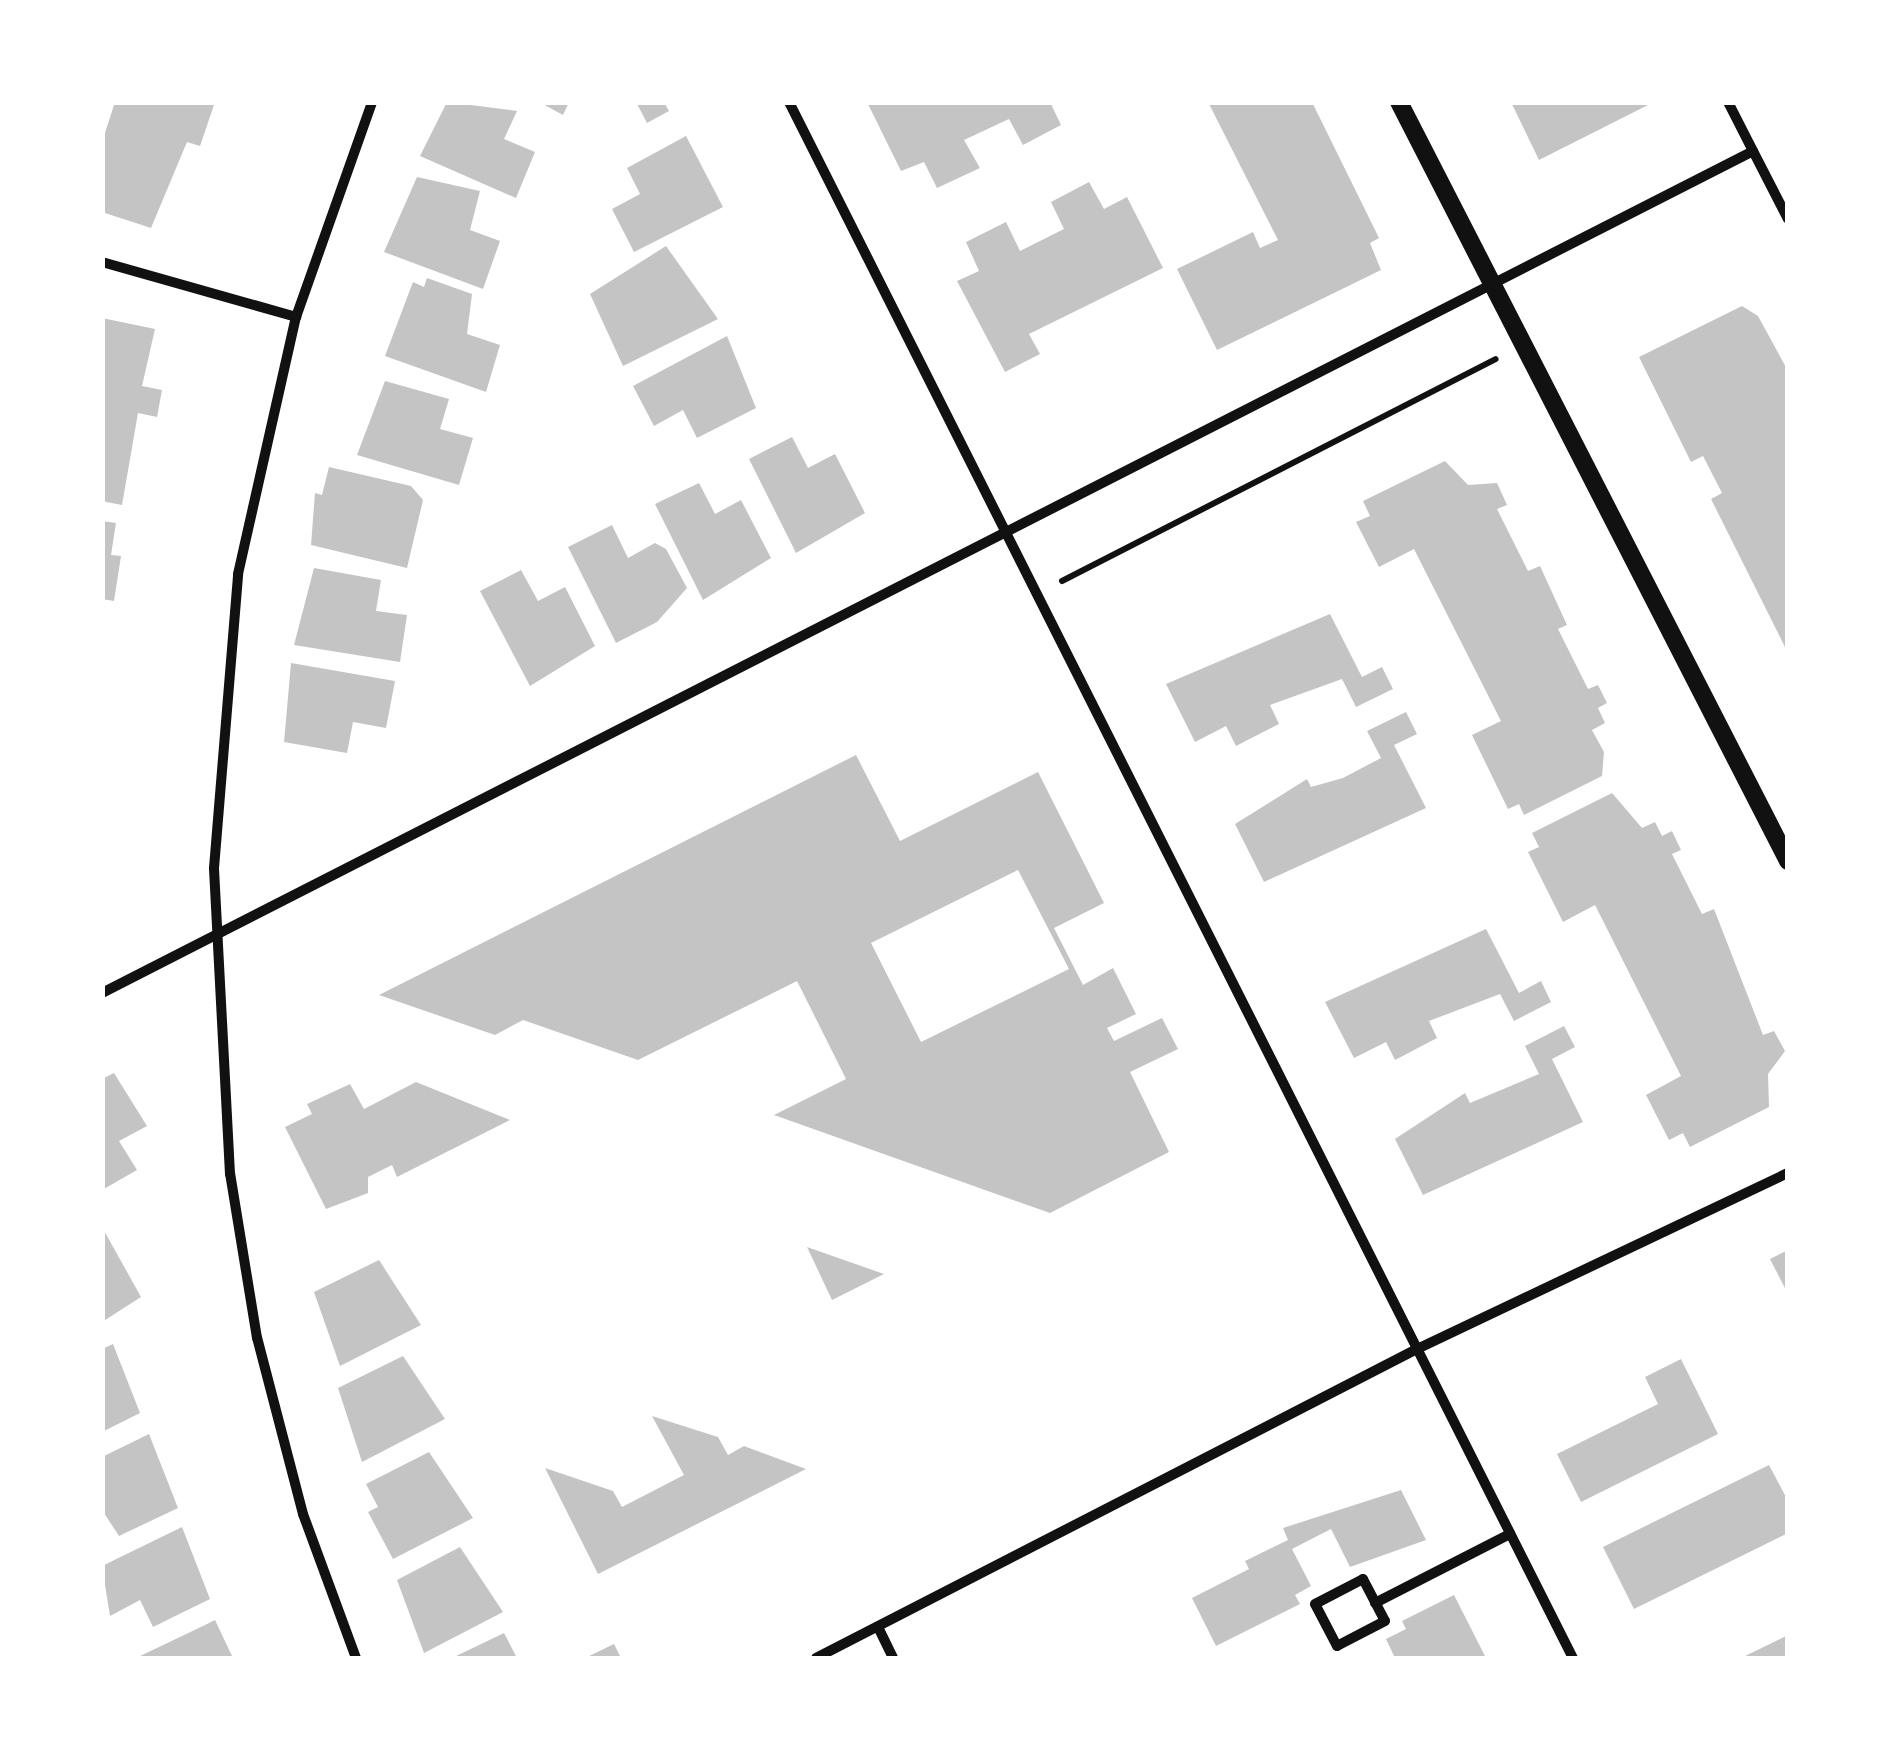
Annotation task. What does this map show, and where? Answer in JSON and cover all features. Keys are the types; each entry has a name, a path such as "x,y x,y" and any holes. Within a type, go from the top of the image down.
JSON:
{"street":[{"path":"356,1658 303,1514 257,1338 230,1174 214,868 238,574 296,317 372,102"},
{"path":"789,102 1034,596 1382,1266 1415,1350 1573,1658"},
{"path":"1399,102 1788,860"},
{"path":"1728,102 1788,219"},
{"path":"102,993 1494,291 1753,151"},
{"path":"102,262 296,317"},
{"path":"816,1658 1415,1350 1788,1172"},
{"path":"1375,1603 1510,1534"},
{"path":"1363,1578 1375,1603 1384,1621 1337,1646 1316,1604 1363,1578"},
{"path":"878,1627 893,1658"}],"path":[{"path":"1034,596 1522,345"}],"building":[{"path":"115,102 215,102 200,146 187,142 151,228 102,212 102,142"},
{"path":"447,102 517,111 504,139 535,152 516,198 420,156"},
{"path":"539,102 569,102 563,115"},
{"path":"636,102 664,102 669,111 647,123"},
{"path":"867,102 1050,102 1061,125 1023,145 1009,119 964,140 980,168 937,188 924,162 901,171"},
{"path":"1208,102 1312,102 1379,238 1370,243 1381,270 1217,350 1177,269 1253,232 1260,248 1278,240"},
{"path":"1511,102 1647,102 1648,105 1539,160"},
{"path":"686,136 723,207 634,252 612,209 640,194 627,168"},
{"path":"417,177 480,191 470,230 500,241 483,289 384,252"},
{"path":"1089,182 1104,209 1127,197 1163,268 1029,334 1040,354 1005,372 957,281 979,271 966,242 1006,222 1020,251 1064,229 1051,202"},
{"path":"666,246 718,319 623,366 590,294"},
{"path":"427,278 472,294 467,334 500,345 486,392 385,356 413,282 424,287"},
{"path":"1742,306 1758,316 1788,371 1788,653 1711,499 1722,493 1703,456 1691,462 1639,357"},
{"path":"102,318 155,329 142,386 162,390 157,417 138,413 122,505 102,501"},
{"path":"727,336 756,408 697,438 683,410 654,426 633,386"},
{"path":"385,381 449,399 440,429 473,438 459,485 357,455"},
{"path":"792,437 808,468 835,454 865,513 796,553 749,459"},
{"path":"1445,461 1468,485 1497,483 1507,505 1497,509 1528,571 1540,566 1567,625 1558,629 1588,689 1598,685 1607,703 1598,708 1605,723 1592,730 1604,752 1602,776 1524,815 1519,804 1508,809 1472,735 1501,721 1414,549 1379,567 1356,522 1370,516 1363,501"},
{"path":"329,467 411,486 423,500 407,568 311,545 315,493 322,495"},
{"path":"699,483 715,514 741,500 771,558 703,600 655,504"},
{"path":"102,521 116,523 111,555 121,556 114,601 102,599"},
{"path":"612,525 628,558 655,543 666,549 687,588 657,622 616,643 568,547"},
{"path":"314,568 381,580 376,611 407,615 400,662 294,645"},
{"path":"521,570 538,601 565,587 595,646 530,686 480,591"},
{"path":"1330,614 1362,677 1382,667 1393,689 1356,707 1342,679 1270,705 1279,724 1236,746 1226,726 1195,742 1166,684"},
{"path":"291,663 395,681 386,728 353,722 347,753 284,742"},
{"path":"1406,712 1417,734 1394,745 1426,808 1264,882 1235,824 1307,779 1311,787 1343,778 1381,758 1367,731"},
{"path":"856,755 900,841 1038,772 1104,903 1054,928 1083,985 1113,968 1136,1014 1107,1028 1114,1041 1162,1018 1178,1049 1130,1072 1169,1152 1050,1213 774,1115 846,1079 797,981 638,1060 523,1020 495,1035 379,995","holes":["1018,870 1069,969 921,1042 871,943"]},
{"path":"1612,793 1642,828 1655,822 1662,836 1672,831 1681,850 1672,854 1702,914 1714,909 1763,1035 1774,1031 1785,1051 1768,1074 1769,1107 1690,1147 1683,1133 1669,1140 1646,1095 1681,1076 1595,905 1563,922 1528,852 1539,847 1532,833"},
{"path":"1486,929 1519,993 1541,981 1551,1002 1514,1021 1500,994 1429,1021 1437,1038 1395,1060 1386,1042 1354,1058 1325,1002"},
{"path":"1564,1026 1575,1047 1552,1059 1583,1122 1423,1195 1395,1139 1465,1093 1470,1103 1539,1074 1525,1046"},
{"path":"114,1073 147,1126 119,1141 137,1170 102,1190 102,1079"},
{"path":"416,1082 510,1120 397,1177 392,1165 368,1177 368,1193 326,1209 285,1127 312,1114 307,1104 350,1084 364,1109"},
{"path":"102,1227 141,1297 102,1322"},
{"path":"807,1247 884,1274 832,1300"},
{"path":"1788,1250 1788,1294 1770,1259"},
{"path":"379,1260 421,1325 340,1366 314,1292"},
{"path":"113,1344 140,1413 102,1432 102,1349"},
{"path":"403,1356 445,1419 362,1462 338,1388"},
{"path":"1681,1359 1718,1434 1581,1502 1557,1454 1658,1404 1645,1377"},
{"path":"652,1416 718,1437 728,1455 744,1446 806,1469 598,1574 545,1468 613,1491 622,1507 684,1475"},
{"path":"149,1434 178,1508 119,1536 102,1510 102,1457"},
{"path":"429,1452 473,1518 393,1559 368,1512 378,1507 366,1484"},
{"path":"1769,1465 1788,1501 1788,1533 1634,1609 1603,1547"},
{"path":"1401,1490 1426,1540 1350,1567 1331,1529 1292,1549 1311,1586 1295,1595 1300,1604 1216,1646 1192,1598 1249,1569 1245,1561 1288,1540 1283,1528"},
{"path":"182,1527 210,1599 153,1627 140,1600 110,1616 102,1566"},
{"path":"460,1547 503,1612 424,1653 397,1580"},
{"path":"1454,1595 1486,1658 1395,1658 1386,1639 1406,1629 1402,1621"},
{"path":"215,1620 233,1658 136,1658 205,1625"},
{"path":"504,1633 517,1658 452,1658"},
{"path":"1788,1635 1788,1658 1741,1658"},
{"path":"614,1644 621,1658 585,1658"}]}
